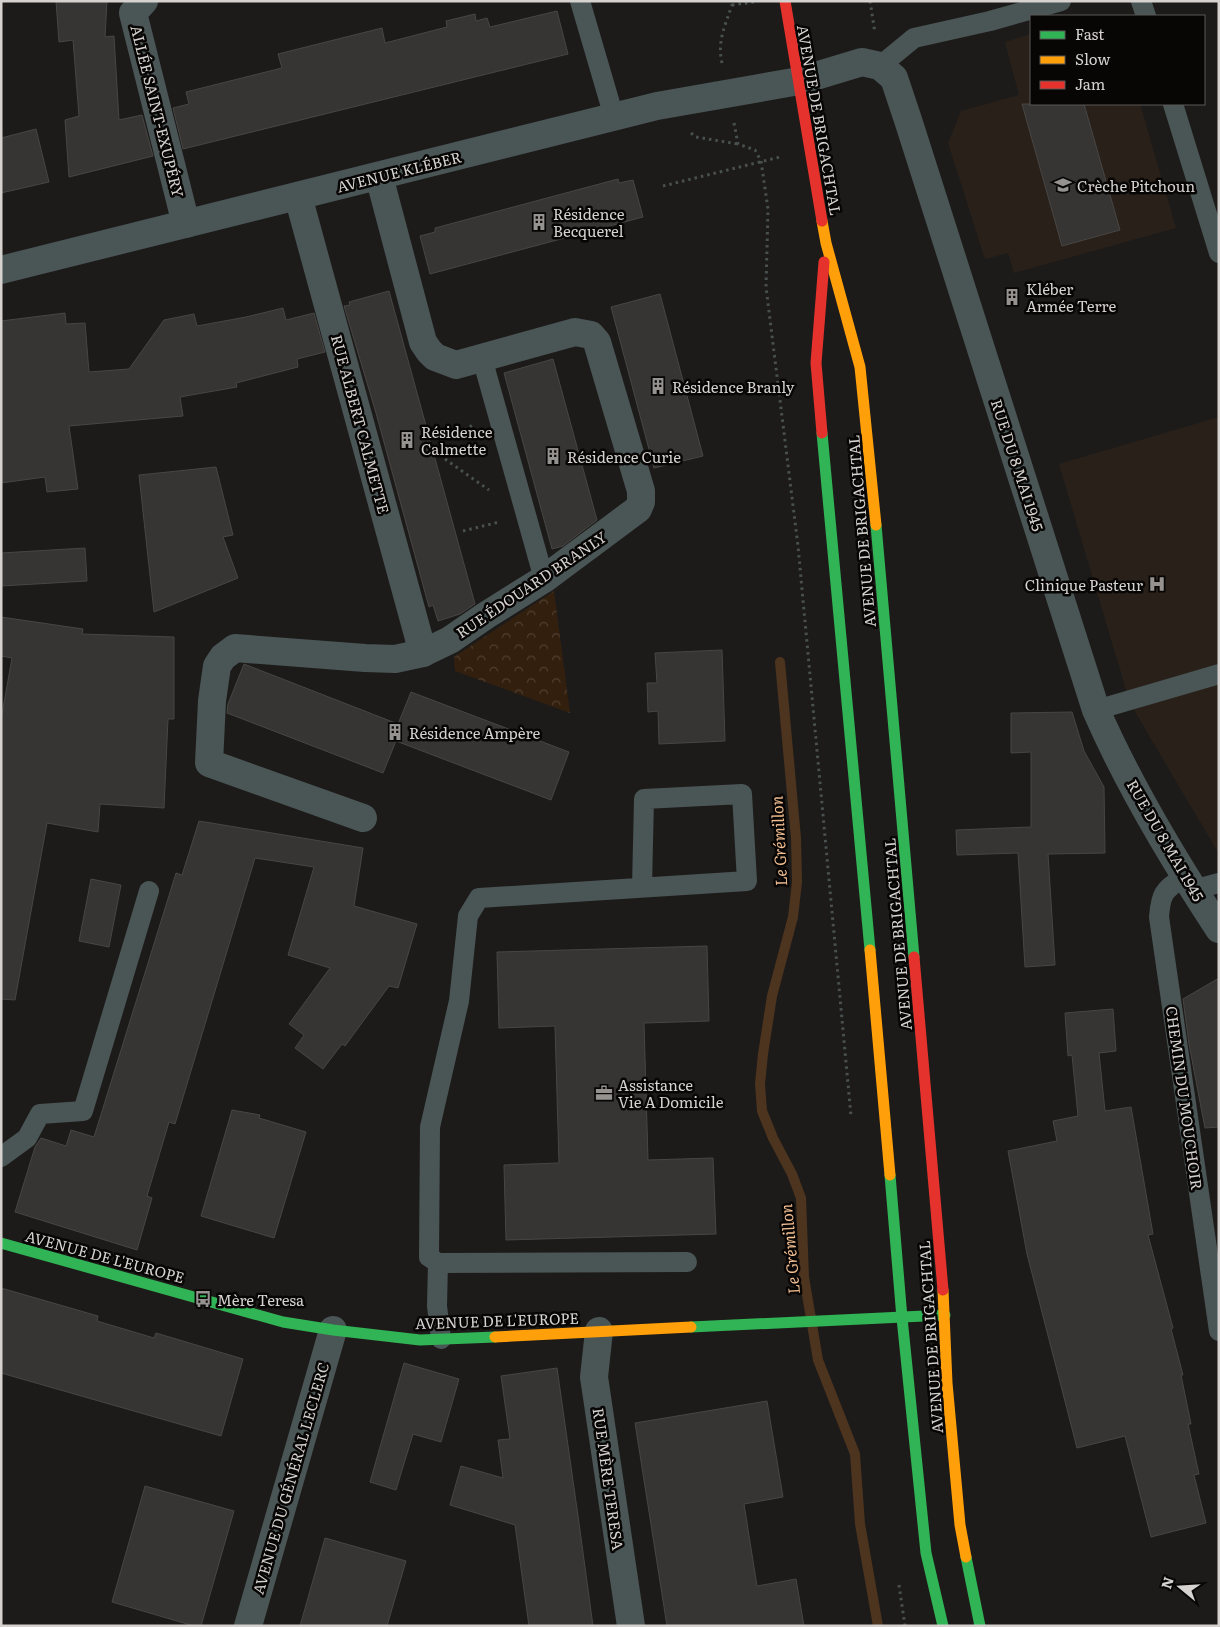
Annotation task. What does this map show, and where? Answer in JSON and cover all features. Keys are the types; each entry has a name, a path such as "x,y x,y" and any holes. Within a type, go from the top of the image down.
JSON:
{"main road":[{"name":"AVENUE DE BRIGACHTAL","path":"785,1 826,243 860,367 874,502 945,1315 947,1383 960,1525 980,1626"},
{"name":"AVENUE DE BRIGACHTAL","path":"826,243 816,363 880,1048 902,1318 926,1553 943,1626"},
{"name":"AVENUE DE L'EUROPE","path":"1,1243 283,1322 420,1340 945,1315"}],"street":[{"name":"ALLÉE SAINT-EXUPÉRY","path":"144,1 133,13 186,224"},
{"path":"799,81 862,62 880,66"},
{"name":"RUE DU 8 MAI 1945","path":"880,66 894,78 1096,710 1113,749 1199,883 1219,929"},
{"name":"AVENUE KLÉBER","path":"1,270 657,106 799,81"},
{"name":"RUE ÉDOUARD BRANLY","path":"364,818 208,763 212,701 217,666 223,657 235,648 395,659 423,653 450,640 544,579 638,509 641,502 641,491 597,342 591,335 575,332 456,365 435,357 426,346 423,342 379,176"},
{"name":"RUE ALBERT CALMETTE","path":"298,196 423,653"},
{"name":"AVENUE DU GÉNÉRAL LECLERC","path":"248,1626 333,1330"},
{"name":"RUE MÈRE TERESA","path":"599,1331 594,1377 631,1626"}],"lane":[{"path":"580,1 614,117"},
{"path":"880,66 914,38 956,29 1061,1"},
{"path":"1141,1 1146,15"},
{"path":"1173,105 1219,253"},
{"path":"482,358 544,579"},
{"path":"1096,710 1219,674"},
{"path":"642,888 644,799 742,794 747,881 642,888 479,898 468,916 459,1001 430,1128 429,1257 438,1263 687,1262"},
{"name":"CHEMIN DU MOUCHOIR","path":"1199,883 1165,890 1160,901 1159,918 1219,1331"},
{"path":"1,1157 26,1138 40,1114 83,1111 149,891"},
{"path":"438,1263 437,1306 441,1339"}],"path":[{"path":"732,1 732,5 758,1"},
{"path":"663,186 810,150"},
{"path":"761,162 768,209 766,287 798,546 832,914"},
{"path":"441,442 497,412"},
{"path":"445,459 525,516"},
{"path":"463,531 525,516"}],"shaded area":[{"name":"Crèche Pitchoun","path":"1030,34 1030,105 1140,105 1176,228 1014,273 1008,253 985,259 948,143 961,111 1019,95 1005,42"},
{"name":"Clinique Pasteur","path":"1219,417 1219,854 1130,703 1059,464"}],"green space":[{"path":"554,591 570,713 455,671 454,657"}],"building":[{"path":"56,1 107,1 105,37 114,36 119,120 142,115 153,156 69,177 65,120 79,116 73,40 59,42"},
{"path":"557,11 568,54 183,149 173,108 189,104 186,92 282,68 278,54 382,28 385,43 447,27 446,21 475,14 476,21 487,18 490,27"},
{"path":"1022,104 1084,105 1120,230 1062,246"},
{"path":"36,129 49,182 1,193 1,138"},
{"name":"Résidence Becquerel","path":"618,179 619,183 633,180 643,217 430,274 420,236 435,232 435,228"},
{"name":"Résidence Calmette","path":"389,291 475,604 460,614 438,621 433,605 429,607 376,413 344,306 350,305 349,302"},
{"name":"Résidence Branly","path":"660,294 703,456 654,468 611,307"},
{"path":"283,308 286,320 314,313 325,352 297,359 298,367 236,383 237,387 180,397 183,416 69,426 78,489 47,492 45,477 1,483 1,321 65,313 66,324 85,323 89,372 129,369 164,320 194,314 197,326"},
{"name":"Résidence Curie","path":"553,359 597,520 563,546 552,549 504,373"},
{"path":"216,467 233,535 223,537 238,578 154,612 139,475"},
{"path":"85,548 87,581 1,586 1,553"},
{"path":"1,617 83,629 82,634 174,637 174,719 168,719 164,808 100,804 98,832 47,823 15,1000 1,999 1,720 12,658 1,656"},
{"path":"722,650 725,741 659,744 658,711 648,712 647,683 657,683 655,653"},
{"name":"Résidence Ampère","path":"244,664 398,724 411,692 569,752 551,800 396,741 383,773 227,713 228,704"},
{"path":"1072,712 1084,751 1104,787 1105,853 1048,854 1055,965 1025,967 1018,853 957,855 956,830 1031,827 1031,752 1011,753 1011,713"},
{"path":"199,821 363,848 354,906 417,924 398,988 389,986 345,1046 342,1044 323,1069 295,1048 304,1035 289,1024 330,968 288,955 314,867 255,858 175,1124 169,1122 147,1196 152,1198 137,1250 15,1212 35,1147 41,1138 66,1146 71,1130 94,1137 176,873 182,875"},
{"path":"91,879 121,885 109,947 79,941"},
{"path":"707,946 709,1021 644,1023 648,1160 713,1158 716,1234 506,1240 504,1165 559,1163 555,1026 499,1028 497,952"},
{"path":"1219,978 1219,1127 1205,1128 1189,1044 1183,999"},
{"path":"1113,1009 1116,1051 1099,1053 1105,1111 1131,1107 1153,1234 1148,1235 1173,1328 1171,1329 1183,1375 1181,1375 1191,1424 1188,1424 1199,1474 1194,1475 1206,1523 1151,1537 1125,1436 1077,1448 1027,1254 1008,1151 1057,1141 1053,1121 1078,1116 1072,1055 1068,1056 1065,1013"},
{"path":"232,1110 260,1115 259,1118 306,1132 274,1238 201,1216"},
{"path":"1,1288 98,1316 97,1321 154,1338 156,1333 243,1359 221,1436 1,1373"},
{"path":"404,1363 459,1379 441,1442 413,1434 396,1490 370,1482"},
{"path":"557,1368 593,1626 529,1626 515,1525 450,1505 461,1466 503,1478 498,1440 510,1439 501,1376"},
{"path":"767,1401 783,1497 744,1504 757,1586 796,1579 804,1626 667,1626 635,1423"},
{"path":"145,1486 234,1511 201,1626 194,1626 112,1602"},
{"path":"325,1538 406,1561 387,1626 300,1626"}],"waterway":[{"name":"Le Grémillon","path":"780,662 796,838 797,882 793,917 772,996 763,1054 760,1084 762,1111 773,1138 792,1174 801,1198 804,1277 818,1360 855,1454 860,1524 878,1626"}],"traffic: fast":[{"path":"822,433 870,950"},
{"path":"876,525 914,957"},
{"path":"890,1175 902,1318 926,1553 943,1626"},
{"path":"1,1243 283,1322 420,1340 495,1337"},
{"path":"691,1327 945,1315"},
{"path":"966,1557 980,1626"}],"traffic: slow":[{"path":"822,221 826,243 860,367 876,525"},
{"path":"870,950 890,1175"},
{"path":"943,1290 947,1383 960,1525 966,1557"},
{"path":"495,1337 691,1327"}],"traffic: jam":[{"path":"785,1 822,221"},
{"path":"822,433 816,363 824,262"},
{"path":"914,957 943,1290"}],"place":[{"name":"Crèche Pitchoun","path":"1063,185"},
{"name":"Résidence Becquerel","path":"539,222"},
{"name":"Kléber Armée Terre","path":"1012,297"},
{"name":"Résidence Branly","path":"658,386"},
{"name":"Résidence Calmette","path":"407,440"},
{"name":"Résidence Curie","path":"553,456"},
{"name":"Clinique Pasteur","path":"1157,584"},
{"name":"Résidence Ampère","path":"395,732"},
{"name":"Assistance Vie A Domicile","path":"604,1093"},
{"name":"Mère Teresa","path":"203,1299"}]}
